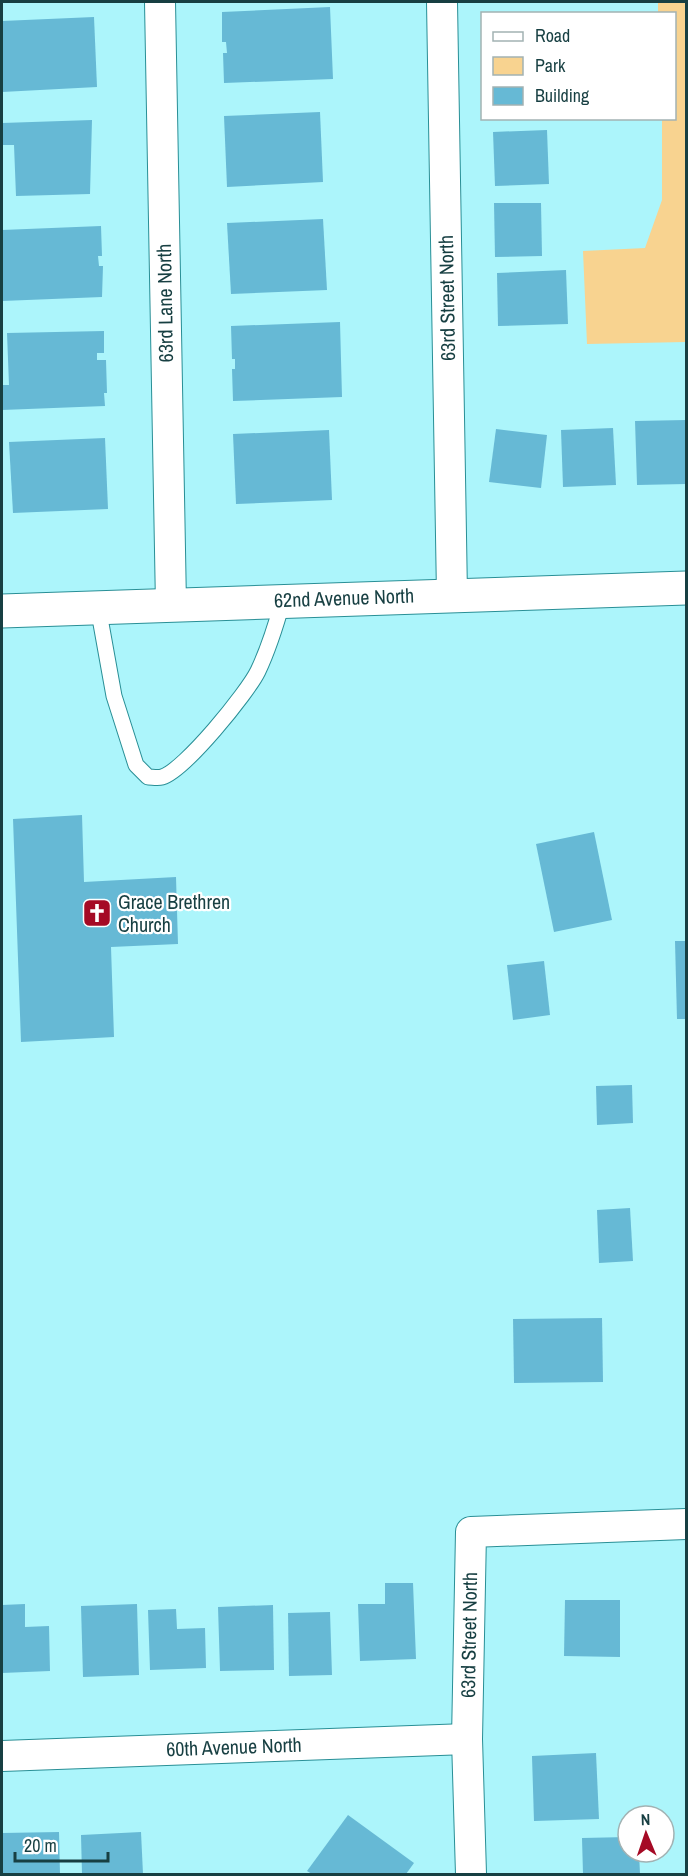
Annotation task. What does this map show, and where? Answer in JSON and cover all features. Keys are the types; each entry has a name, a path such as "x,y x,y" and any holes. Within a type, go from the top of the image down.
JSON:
{"street":[{"name":"63rd Lane North","path":"160,2 171,605"},
{"name":"63rd Street North","path":"442,2 452,595"},
{"name":"62nd Avenue North","path":"2,611 687,588"},
{"name":"63rd Street North","path":"471,1875 466,1738 471,1532 687,1524"},
{"name":"60th Avenue North","path":"2,1756 466,1738"}],"lane":[{"path":"98,608 114,696 136,765 148,777 164,776 187,759 226,715 257,673 273,637 283,600"}],"green space":[{"path":"658,2 686,2 686,342 587,344 583,251 645,248 662,200 662,120 676,120 676,12 658,12"}],"building":[{"path":"330,7 333,79 224,83 223,53 227,53 226,42 222,42 222,12"},
{"path":"94,17 97,87 2,92 2,21"},
{"path":"320,112 323,182 227,187 224,116"},
{"path":"92,120 90,194 16,196 14,145 2,145 2,123"},
{"path":"547,130 549,184 495,186 493,132"},
{"path":"494,203 541,203 542,256 495,257"},
{"path":"323,219 327,290 231,294 227,223"},
{"path":"101,226 102,256 98,256 99,266 103,266 102,297 2,301 2,230"},
{"path":"566,270 568,324 498,326 497,273"},
{"path":"340,322 342,397 233,401 232,369 235,369 235,359 232,359 231,326"},
{"path":"104,331 104,353 97,353 97,360 106,360 105,406 2,410 2,385 9,385 7,333"},
{"path":"686,420 686,484 637,485 635,421"},
{"path":"613,428 616,485 563,487 561,430"},
{"path":"496,429 547,435 541,488 489,482"},
{"path":"329,430 332,500 236,504 233,434"},
{"path":"105,438 108,509 13,513 9,442"},
{"name":"Grace Brethren Church","path":"82,815 84,882 176,877 178,944 111,947 114,1037 21,1042 13,819"},
{"path":"594,832 612,920 554,932 536,844"},
{"path":"675,941 686,941 686,1019 677,1019"},
{"path":"544,961 550,1015 513,1020 507,965"},
{"path":"632,1085 633,1123 597,1125 596,1086"},
{"path":"630,1208 633,1261 599,1263 597,1210"},
{"path":"602,1318 603,1382 514,1383 513,1319"},
{"path":"385,1583 413,1583 416,1659 360,1661 358,1604 385,1604"},
{"path":"565,1600 620,1600 620,1657 564,1656"},
{"path":"25,1604 25,1627 49,1626 50,1671 2,1673 2,1605"},
{"path":"137,1604 139,1675 83,1677 81,1606"},
{"path":"273,1605 274,1670 220,1671 218,1607"},
{"path":"176,1609 177,1629 205,1628 206,1668 150,1670 148,1610"},
{"path":"330,1612 332,1675 289,1676 288,1613"},
{"path":"596,1753 599,1819 534,1821 532,1756"},
{"path":"348,1815 414,1863 406,1874 312,1874 307,1871"},
{"path":"59,1832 60,1874 2,1874 2,1833"},
{"path":"141,1832 143,1874 82,1874 81,1835"},
{"path":"616,1837 616,1864 640,1864 640,1874 583,1874 582,1838"}],"place":[{"name":"Grace Brethren Church","path":"97,913"}]}
